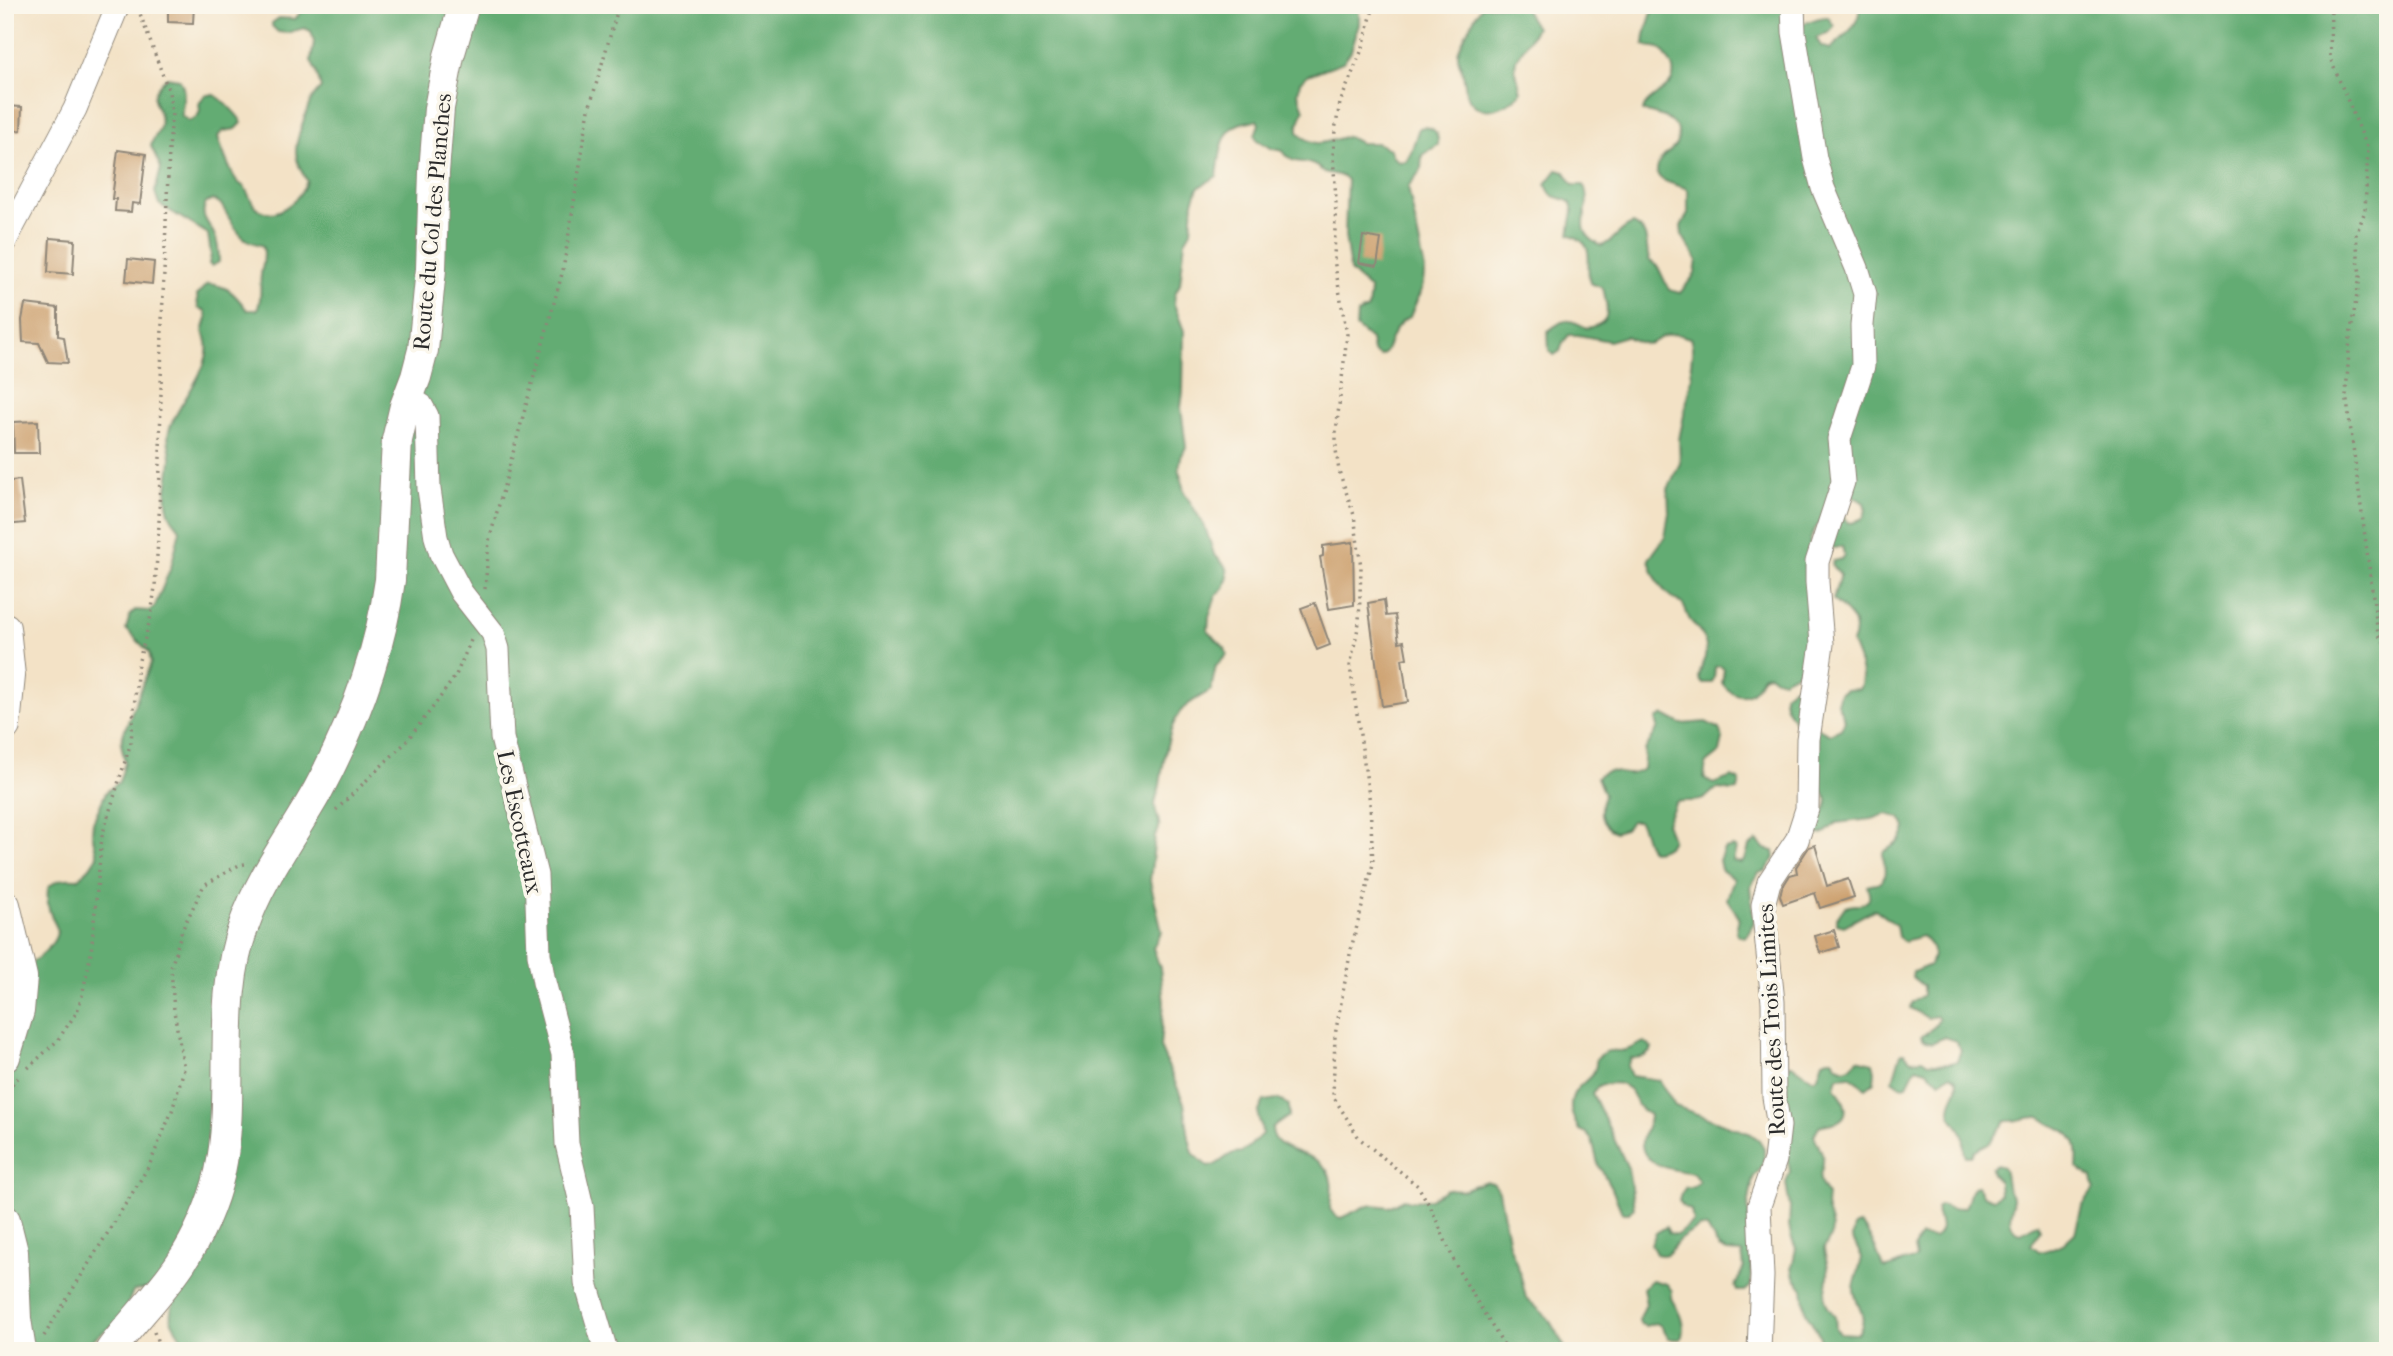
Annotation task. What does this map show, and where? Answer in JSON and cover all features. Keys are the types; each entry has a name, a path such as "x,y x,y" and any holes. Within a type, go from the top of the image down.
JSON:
{"street":[{"path":"5,241 75,110 118,5"},
{"name":"Route du Col des Planches","path":"110,1351 186,1256 208,1206 219,1174 226,1124 232,967 250,908 274,862 318,790 371,665 386,605 393,539 397,440 423,350 431,269 434,161 441,92 464,5"},
{"name":"Route des Trois Limites","path":"1759,1351 1762,1276 1759,1206 1775,1160 1779,1126 1774,1097 1773,1002 1763,905 1769,882 1797,840 1807,809 1808,739 1822,644 1816,582 1817,562 1843,482 1839,439 1863,366 1861,337 1865,302 1863,282 1823,188 1815,158 1797,49 1793,5"},
{"name":"Les Escotteaux","path":"408,399 421,405 427,416 429,489 441,554 453,578 493,633 498,649 502,737 536,876 539,954 563,1054 567,1144 582,1207 586,1283 606,1351"},
{"path":"5,628 10,668 5,726"},
{"path":"5,905 22,977 19,1011 5,1057"},
{"path":"5,1220 13,1252 17,1330 30,1347"}],"path":[{"path":"5,1085 16,1080 57,1041 76,1012 82,996 91,953 102,836 131,742 138,664 151,616 155,587 172,114 169,92 138,5"},
{"path":"336,810 404,744 434,706 456,675 483,611 489,541 563,270 589,109 619,5"},
{"path":"1374,5 1370,25 1340,103 1333,155 1336,199 1334,260 1348,335 1336,450 1339,471 1354,515 1361,567 1359,624 1350,666 1370,803 1373,864 1351,949 1335,1035 1333,1096 1359,1138 1418,1186 1433,1210 1458,1270 1507,1351"},
{"path":"2331,5 2330,58 2368,149 2365,211 2356,235 2361,277 2350,336 2346,394 2378,634 2388,649"},
{"path":"30,1347 149,1166 172,1111 184,1069 174,1011 171,968 182,930 204,885 239,865 274,862"}],"green space":[{"path":"307,5 1359,5 1359,24 1351,51 1343,62 1308,75 1300,82 1298,93 1304,110 1298,132 1315,143 1347,136 1360,143 1377,143 1390,149 1399,162 1406,161 1419,128 1431,128 1436,133 1438,145 1422,155 1421,170 1408,187 1425,270 1422,288 1410,317 1396,328 1384,354 1380,356 1373,352 1371,340 1356,327 1357,314 1368,309 1370,290 1350,271 1345,236 1347,180 1309,163 1294,161 1283,151 1257,140 1257,120 1239,124 1224,139 1217,176 1198,188 1193,202 1191,231 1185,241 1180,284 1174,304 1184,331 1181,408 1186,447 1179,468 1184,492 1205,527 1214,554 1227,568 1228,577 1224,588 1216,596 1209,617 1208,631 1225,648 1227,655 1216,666 1211,690 1187,705 1172,727 1156,800 1159,825 1155,836 1150,881 1162,931 1153,948 1160,968 1164,1002 1160,1047 1184,1103 1193,1153 1208,1167 1230,1154 1241,1152 1262,1134 1258,1116 1260,1108 1264,1101 1277,1099 1289,1105 1289,1116 1272,1128 1275,1138 1290,1149 1319,1162 1327,1170 1332,1184 1330,1209 1335,1216 1341,1218 1374,1205 1389,1207 1404,1199 1430,1199 1447,1189 1463,1190 1486,1181 1493,1183 1499,1191 1509,1244 1526,1298 1548,1318 1567,1351 179,1351 183,1343 172,1322 171,1312 182,1282 134,1291 121,1318 95,1337 85,1351 5,1351 5,973 29,964 52,944 56,937 57,928 48,905 48,888 62,879 78,879 97,856 92,833 93,822 106,792 119,782 125,763 121,743 151,663 149,652 126,629 130,615 135,610 149,611 155,606 171,567 180,530 168,510 167,487 171,457 168,435 207,355 203,332 207,318 205,311 198,308 197,295 207,284 230,291 247,310 257,310 260,301 263,246 243,237 220,203 213,200 206,203 203,212 218,248 219,262 212,266 209,264 211,255 208,234 159,204 155,192 161,168 151,146 161,119 155,102 155,92 167,77 179,79 184,92 182,116 189,121 197,117 199,104 204,96 210,94 222,101 242,123 236,129 223,131 218,136 235,178 245,188 254,205 264,212 271,213 286,207 299,195 307,181 299,165 296,145 309,104 321,88 311,61 314,42 311,31 304,28 288,33 278,32 272,23 279,18 295,19"},
{"path":"1522,5 1536,28 1516,60 1515,68 1521,92 1499,107 1479,108 1470,101 1467,94 1458,56 1461,44 1482,6"},
{"path":"1654,5 1786,5 1792,28 1814,19 1828,17 1834,26 1830,32 1816,38 1821,46 1830,49 1854,25 1860,5 2388,5 2388,1351 1823,1351 1819,1334 1806,1313 1803,1289 1794,1277 1792,1267 1796,1248 1789,1226 1790,1208 1786,1183 1790,1171 1784,1142 1782,1065 1792,1065 1814,1079 1818,1076 1823,1061 1828,1059 1833,1059 1844,1069 1858,1059 1873,1063 1875,1071 1874,1082 1866,1088 1850,1076 1838,1077 1835,1087 1845,1105 1845,1115 1836,1122 1819,1126 1814,1135 1823,1157 1820,1182 1827,1194 1826,1209 1832,1229 1824,1248 1828,1270 1825,1299 1835,1316 1836,1329 1840,1333 1857,1334 1863,1318 1854,1291 1862,1257 1852,1238 1854,1226 1860,1224 1868,1233 1883,1268 1911,1261 1916,1258 1914,1248 1920,1236 1934,1238 1940,1232 1941,1224 1936,1208 1940,1205 1953,1209 1965,1207 1971,1190 1977,1186 1983,1195 1993,1199 2000,1194 1999,1181 1992,1174 1991,1168 1997,1165 2003,1167 2012,1197 2012,1226 2015,1231 2021,1233 2038,1223 2040,1230 2031,1245 2039,1251 2045,1251 2063,1244 2075,1233 2082,1206 2094,1189 2092,1177 2077,1168 2077,1147 2072,1136 2043,1118 2006,1121 1989,1143 1975,1150 1971,1156 1966,1156 1963,1135 1950,1111 1957,1088 1956,1079 1950,1075 1940,1081 1926,1070 1916,1067 1907,1085 1901,1086 1893,1080 1901,1053 1911,1060 1923,1059 1929,1063 1946,1064 1957,1061 1961,1050 1956,1041 1944,1037 1932,1043 1923,1040 1921,1037 1935,1026 1939,1019 1936,1016 1928,1018 1910,1008 1911,1003 1923,995 1923,986 1912,977 1913,972 1930,965 1933,956 1931,946 1922,936 1904,941 1898,937 1896,925 1875,909 1844,926 1837,924 1837,918 1844,908 1867,901 1867,886 1879,883 1884,877 1883,853 1900,841 1906,828 1900,818 1887,814 1872,819 1836,823 1825,833 1816,835 1812,828 1828,802 1815,782 1802,737 1786,706 1784,694 1796,685 1805,685 1816,727 1830,734 1841,729 1845,720 1837,703 1840,693 1859,689 1862,672 1852,643 1854,624 1833,600 1840,574 1832,565 1833,561 1844,555 1842,546 1828,547 1842,515 1847,522 1852,523 1863,518 1866,510 1864,503 1855,497 1831,495 1812,534 1809,547 1815,642 1800,671 1783,680 1769,674 1764,675 1754,690 1745,695 1732,693 1725,687 1722,683 1724,669 1720,666 1715,667 1711,683 1702,683 1699,678 1706,651 1704,639 1683,605 1659,584 1649,559 1665,537 1669,512 1668,489 1680,463 1679,439 1692,376 1690,338 1666,335 1649,344 1626,336 1609,341 1569,335 1560,351 1554,355 1549,351 1548,331 1567,321 1587,328 1595,326 1605,319 1607,314 1603,288 1590,283 1587,249 1584,243 1569,234 1573,211 1571,203 1553,196 1548,190 1546,184 1557,170 1565,172 1573,185 1584,185 1587,204 1584,226 1591,239 1601,246 1633,224 1642,231 1649,260 1658,267 1669,290 1680,293 1695,274 1697,260 1682,235 1681,226 1688,214 1688,190 1664,181 1657,170 1662,158 1677,142 1677,127 1664,117 1643,111 1651,99 1670,83 1673,76 1673,68 1662,50 1644,45"},
{"path":"1664,715 1681,724 1706,722 1719,729 1723,739 1720,752 1706,763 1704,778 1713,784 1732,777 1740,781 1738,790 1717,789 1702,800 1676,802 1666,823 1672,839 1664,848 1652,851 1638,821 1631,821 1625,829 1615,832 1605,825 1601,816 1604,795 1597,777 1608,771 1629,774 1643,769 1645,750 1658,728 1656,719"},
{"path":"1757,841 1765,849 1774,851 1775,858 1766,871 1759,873 1750,887 1754,922 1744,937 1737,935 1739,917 1727,899 1734,879 1721,870 1719,860 1724,849 1733,847 1736,849 1733,861 1741,863 1745,860 1749,846"},
{"path":"1645,1042 1652,1048 1643,1056 1631,1058 1627,1066 1631,1076 1659,1080 1675,1106 1751,1134 1764,1148 1761,1168 1753,1178 1748,1207 1752,1241 1751,1286 1745,1291 1737,1291 1735,1286 1744,1267 1742,1253 1727,1252 1719,1248 1707,1228 1700,1227 1684,1236 1667,1254 1656,1254 1651,1244 1656,1233 1666,1227 1669,1233 1677,1235 1693,1222 1691,1210 1679,1201 1686,1187 1693,1187 1699,1182 1693,1173 1660,1166 1647,1157 1642,1141 1650,1115 1638,1106 1633,1093 1620,1084 1609,1084 1600,1086 1592,1093 1628,1168 1634,1207 1629,1213 1622,1213 1598,1164 1592,1140 1579,1130 1573,1116 1572,1099 1593,1073 1596,1059 1606,1052 1624,1051"},
{"path":"1652,1280 1667,1284 1672,1291 1671,1298 1682,1322 1681,1339 1669,1339 1656,1323 1646,1326 1640,1324 1639,1320 1646,1304 1643,1288"}],"building":[{"path":"168,5 194,5 193,23 168,22"},
{"path":"5,106 22,107 21,130 5,132"},
{"path":"118,150 146,154 140,204 132,203 131,212 115,211 116,199 112,199"},
{"path":"1363,236 1381,239 1377,266 1359,263"},
{"path":"50,238 75,240 73,274 48,272"},
{"path":"128,259 154,262 152,284 126,281"},
{"path":"25,304 58,308 58,336 64,337 68,363 48,362 39,343 23,342 22,320"},
{"path":"38,421 39,453 14,453 13,422"},
{"path":"20,480 25,523 5,525 5,482"},
{"path":"1353,542 1354,605 1329,609 1320,557 1323,556 1323,546"},
{"path":"1384,600 1386,616 1395,615 1399,642 1404,641 1407,658 1402,659 1408,702 1382,706 1368,603"},
{"path":"1315,603 1330,645 1317,650 1301,608"},
{"path":"1815,845 1827,886 1848,879 1854,897 1820,908 1815,893 1783,904 1780,896 1782,888 1790,875 1797,873 1796,867 1809,847"},
{"path":"1834,930 1839,947 1820,953 1815,936"}]}
